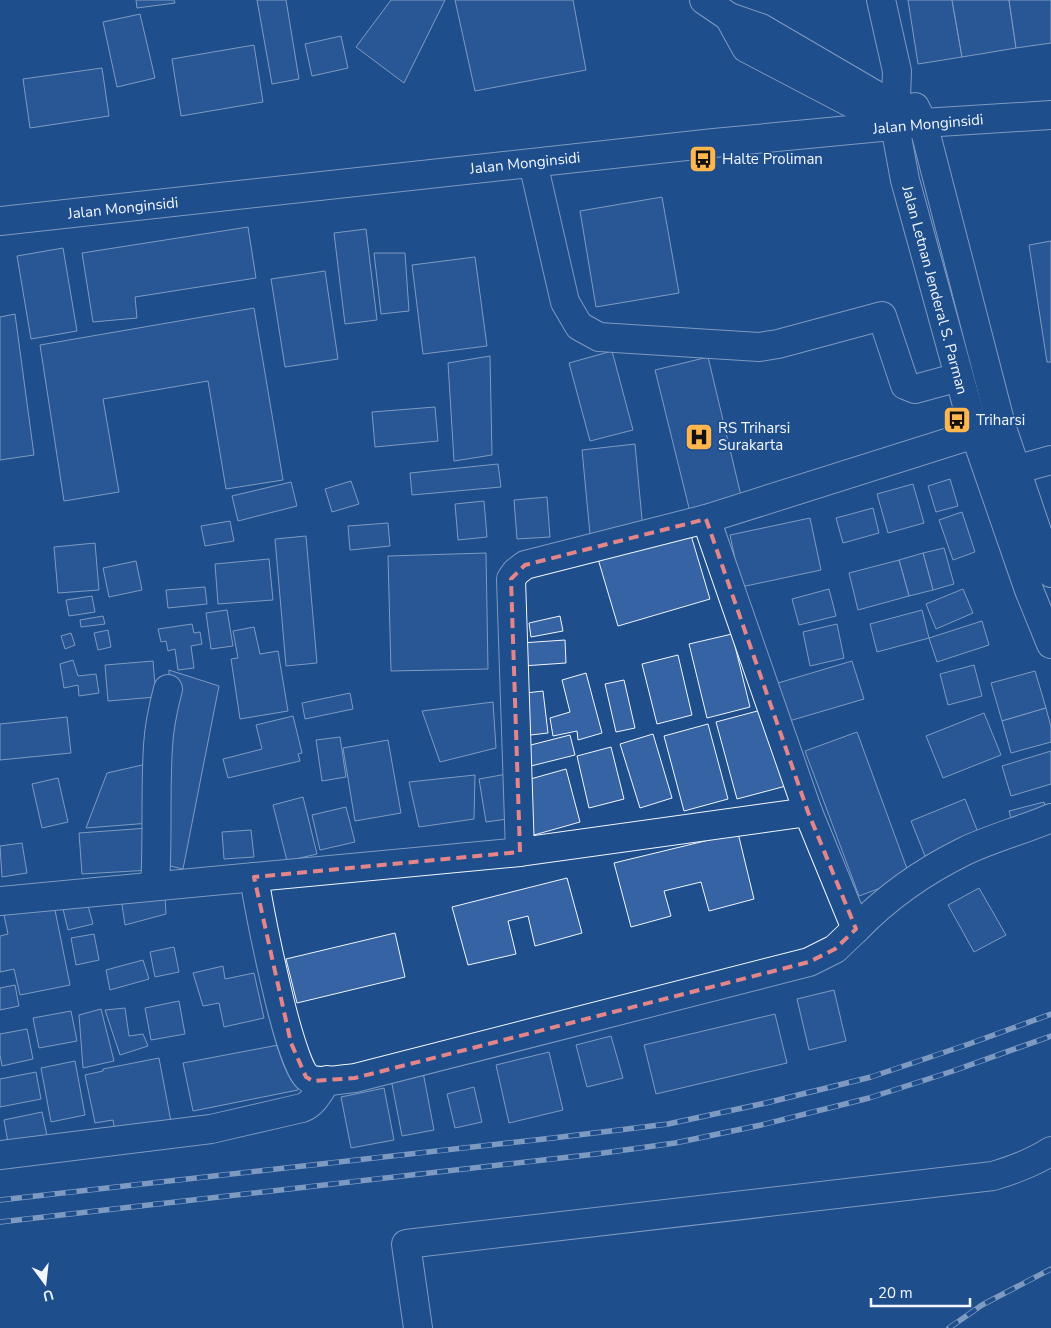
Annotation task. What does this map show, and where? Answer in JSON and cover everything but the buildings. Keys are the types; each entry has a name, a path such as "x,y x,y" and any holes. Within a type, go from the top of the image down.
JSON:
{"street":[{"path":"704,0 729,17 746,48 896,117"},
{"name":"Jalan Letnan Jenderal S. Parman","path":"881,0 898,71 922,123 1001,425 1051,573"},
{"name":"Jalan Letnan Jenderal S. Parman","path":"898,71 896,117 905,180 975,434 1029,590 1051,644"},
{"name":"Jalan Monginsidi","path":"0,221 714,143 896,117 922,123 1051,115"},
{"path":"533,163 565,302 579,326 598,337 759,347 778,344 882,316 905,385 915,389 959,377"},
{"path":"520,852 511,579 516,572 525,565 706,519 1001,425"},
{"path":"1015,470 1051,460"},
{"path":"706,519 808,812 856,929"},
{"path":"155,886 158,747 160,721 168,689"},
{"path":"0,901 520,852 808,812"},
{"path":"254,877 258,906 291,1043 300,1068 306,1077 313,1081 355,1078 809,962 835,948 877,908 912,882 965,851 1051,818"},
{"path":"0,1155 211,1129 308,1106 327,1080"},
{"path":"418,1328 406,1244 993,1176 1042,1158 1051,1151"}],"highlighted area":[{"path":"706,519 808,812 856,929 835,949 809,962 355,1078 313,1081 306,1077 291,1043 254,877 520,852 511,579 525,565"}],"railway":[{"path":"0,1200 668,1124 766,1103 871,1077 1051,1014"},
{"path":"0,1222 596,1154 675,1143 761,1125 869,1098 953,1071 1051,1036"},
{"path":"949,1328 982,1305 1051,1269"}],"place":[{"name":"Halte Proliman","path":"703,159"},
{"name":"Triharsi","path":"957,420"},
{"name":"RS Triharsi Surakarta","path":"699,437"}]}
